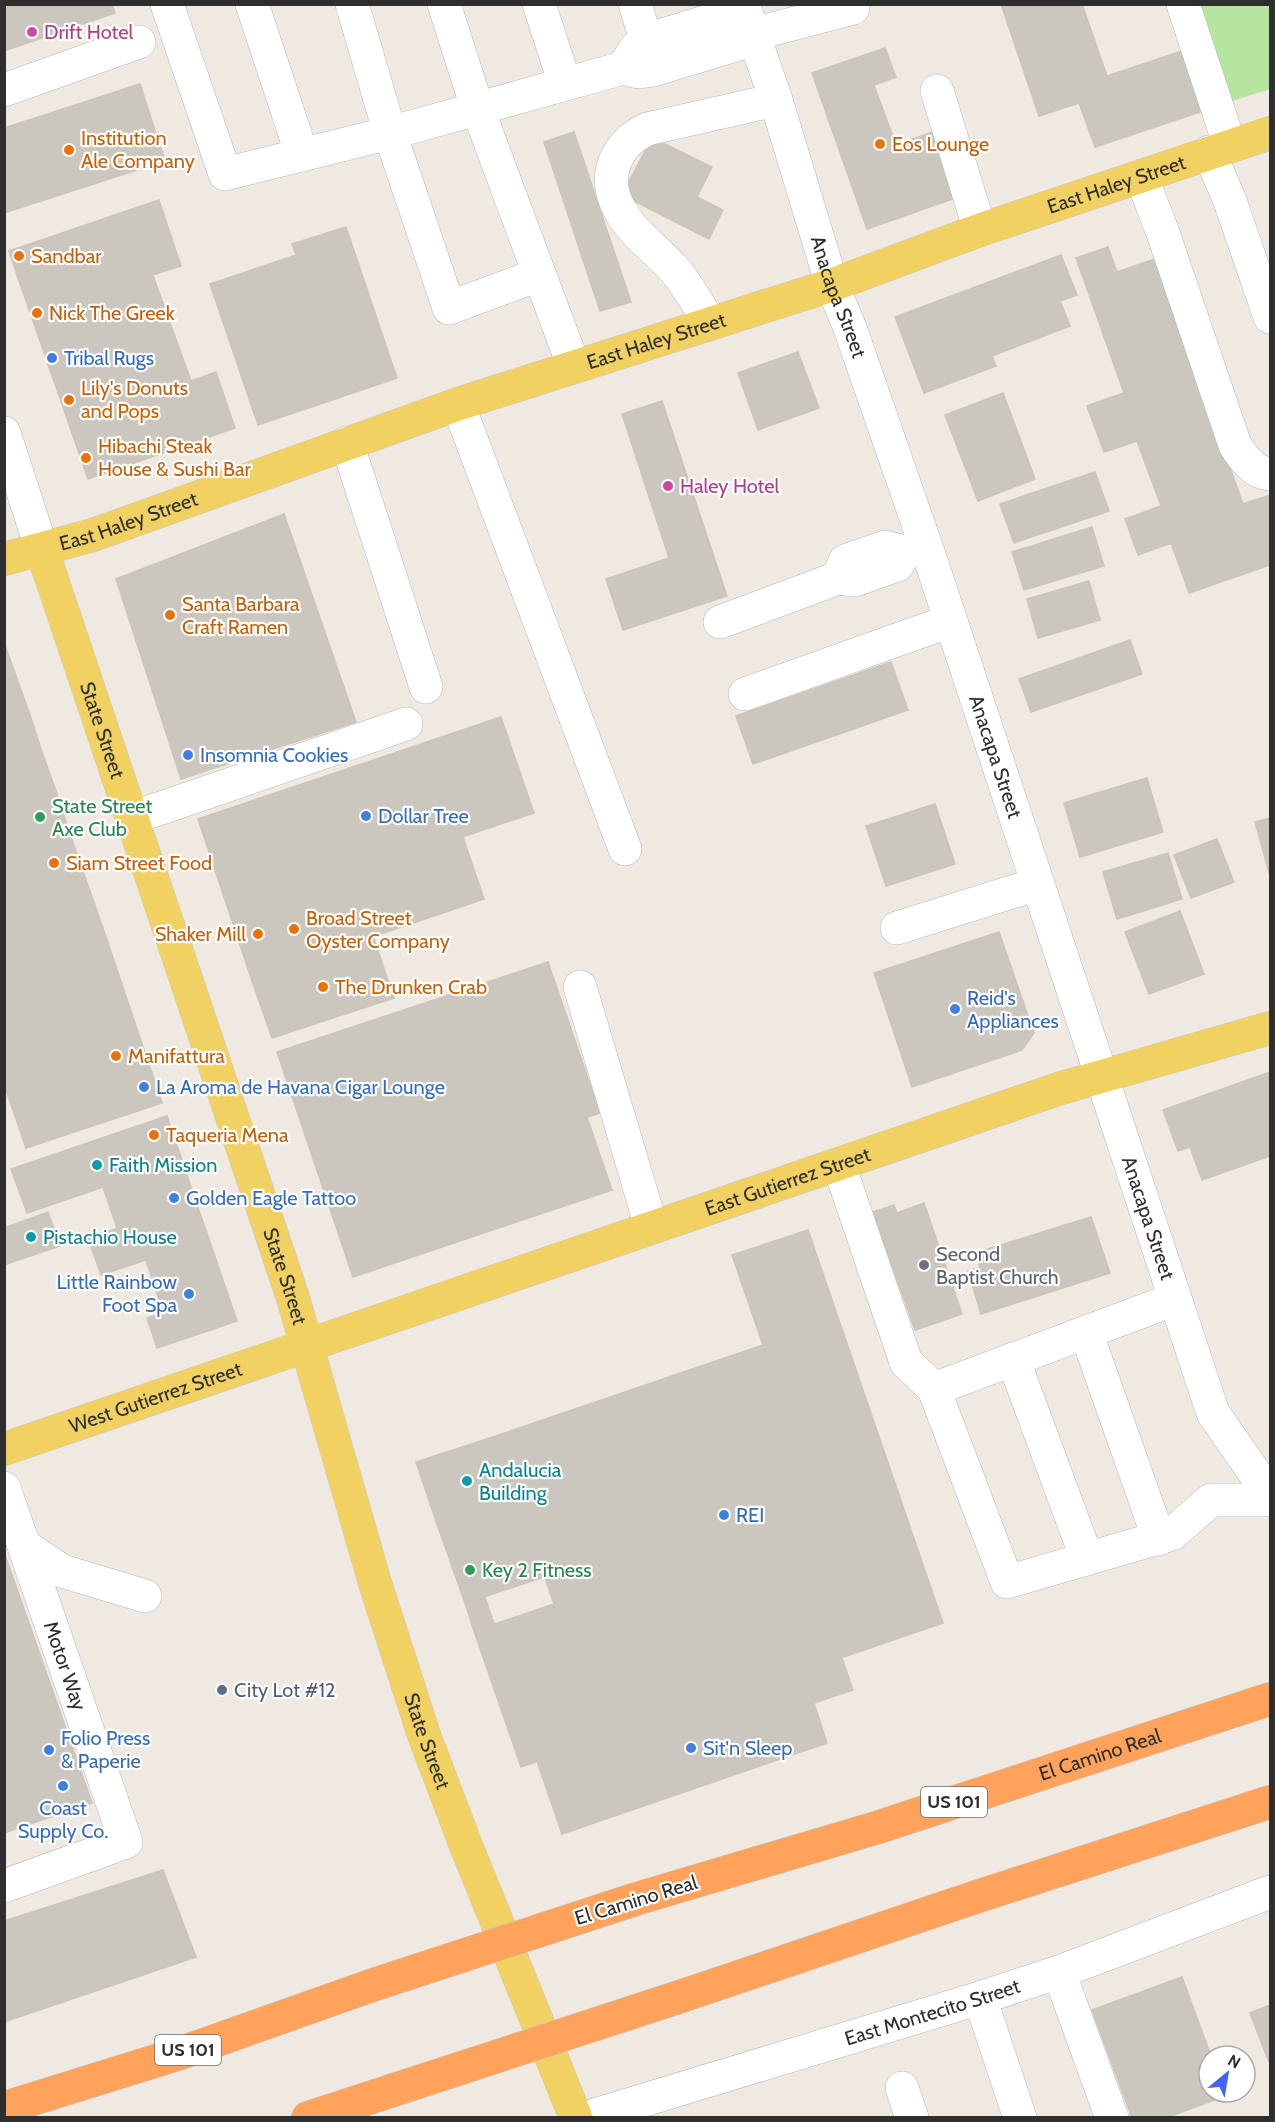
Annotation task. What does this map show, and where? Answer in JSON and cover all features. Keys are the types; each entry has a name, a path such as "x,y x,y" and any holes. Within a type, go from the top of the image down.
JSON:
{"highway":[{"path":"1183,1727 1270,1689"},
{"name":"El Camino Real","path":"4,2109 178,2054 370,1986 636,1899 879,1827 1270,1699"},
{"path":"308,2118 1270,1802"}],"main road":[{"name":"East Haley Street","path":"4,559 93,535 458,404 709,322 832,285 980,230 1270,133"},
{"name":"State Street","path":"42,550 308,1346 375,1583 424,1735 465,1844 583,2117"},
{"name":"East Gutierrez Street","path":"308,1346 651,1226 839,1165 1101,1075 1141,1067 1270,1028"},
{"name":"West Gutierrez Street","path":"4,1449 308,1346"}],"street":[{"path":"167,4 225,174 390,133 623,68 639,72 653,70 750,22"},
{"path":"252,4 302,155"},
{"path":"352,4 390,133 449,308 538,275"},
{"path":"444,4 477,107 574,367"},
{"path":"539,4 565,84"},
{"path":"635,4 646,40"},
{"path":"1184,4 1220,149 1230,201 1270,317"},
{"path":"623,68 636,48 646,40 750,22 853,8"},
{"name":"Anacapa Street","path":"750,22 832,285 850,328 915,548 950,621 1213,1413 1270,1495"},
{"path":"4,90 139,42"},
{"path":"937,91 980,230"},
{"path":"709,322 673,268 643,240 619,210 612,187 613,167 618,151 633,135 647,129 776,100"},
{"path":"1141,176 1163,233 1235,446 1245,461 1263,473 1270,474"},
{"path":"458,404 625,849"},
{"name":"State Street","path":"4,433 42,550"},
{"path":"347,443 426,687"},
{"path":"720,622 838,578 845,561 853,557 885,548 915,548"},
{"path":"746,694 950,621"},
{"path":"132,818 406,723"},
{"path":"897,928 1037,884"},
{"path":"580,987 651,1226"},
{"path":"839,1165 906,1362 934,1389 1007,1582 1172,1534 1211,1500 1270,1500"},
{"path":"934,1389 1175,1299"},
{"path":"1086,1332 1159,1539"},
{"path":"1013,1359 1087,1559"},
{"name":"Motor Way","path":"4,1488 126,1842 4,1886"},
{"path":"26,1547 62,1571 145,1596"},
{"name":"East Montecito Street","path":"583,2117 980,1998 1059,1972 1270,1892"},
{"path":"1059,1972 1112,2118"},
{"path":"980,1998 1020,2118"}],"green space":[{"path":"1197,5 1270,5 1270,89 1229,102"}],"building":[{"name":"Drift Hotel","path":"4,4 112,4 115,13 4,51"},
{"path":"1001,4 1082,4 1107,76 1182,51 1203,111 1095,147 1079,103 1039,116"},
{"path":"885,48 896,77 874,85 896,145 935,131 958,197 867,229 812,73"},
{"path":"140,84 165,161 4,213 4,128"},
{"path":"574,132 631,302 600,311 544,142"},
{"path":"659,141 712,167 697,197 723,210 709,239 622,195 648,145"},
{"path":"159,200 181,266 152,275 138,234 17,275 9,251"},
{"path":"346,227 397,378 258,425 210,284 296,255 292,244"},
{"path":"138,234 191,381 216,372 235,428 88,479 17,275"},
{"path":"1108,247 1117,272 1155,259 1243,504 1270,495 1270,565 1189,593 1171,543 1138,555 1125,519 1161,506 1137,441 1104,452 1087,406 1124,393 1076,258"},
{"path":"1061,255 1077,295 1060,301 1070,326 992,356 996,366 924,393 895,317"},
{"path":"798,352 819,408 758,430 738,373"},
{"path":"1003,393 1035,479 978,501 945,415"},
{"name":"Haley Hotel","path":"662,401 727,596 623,630 606,579 669,558 622,414"},
{"path":"1095,472 1109,511 1014,543 1000,504"},
{"path":"284,514 356,722 181,779 116,579"},
{"path":"1092,527 1104,566 1024,590 1012,552"},
{"path":"1089,581 1100,620 1038,638 1027,599"},
{"path":"1130,640 1142,674 1031,712 1019,679"},
{"path":"4,642 16,676 4,680"},
{"path":"891,662 908,710 753,764 736,716"},
{"path":"16,676 29,712 4,720 4,680"},
{"path":"29,712 42,752 4,765 4,720"},
{"path":"501,717 534,813 230,915 198,819"},
{"path":"42,752 55,788 4,805 4,765"},
{"path":"1147,778 1163,832 1080,857 1064,803"},
{"path":"55,788 68,828 4,849 4,805"},
{"path":"935,804 955,864 886,886 866,826"},
{"path":"1270,818 1270,876 1255,822"},
{"path":"68,828 85,877 4,905 4,849"},
{"path":"463,837 484,899 251,978 230,915"},
{"path":"1217,839 1234,882 1191,898 1174,855"},
{"path":"1168,853 1182,899 1117,919 1103,872"},
{"path":"85,877 103,928 4,962 4,905"},
{"path":"1180,911 1204,974 1149,994 1125,932"},
{"path":"103,928 141,1041 5,1087 4,962"},
{"path":"999,932 1034,1033 1022,1050 912,1087 874,973"},
{"path":"373,936 394,998 272,1038 251,978"},
{"path":"548,962 600,1113 587,1117 612,1190 353,1277 277,1052"},
{"path":"141,1041 162,1103 26,1148 5,1087"},
{"path":"1270,1072 1270,1156 1202,1180 1190,1147 1178,1151 1163,1110"},
{"name":"Faith Mission","path":"167,1116 182,1160 27,1213 11,1169"},
{"path":"182,1160 196,1202 117,1228 103,1187"},
{"path":"196,1202 209,1239 101,1275 88,1238"},
{"path":"924,1203 962,1314 915,1330 873,1212 894,1205 897,1213"},
{"name":"Pistachio House","path":"48,1212 60,1246 4,1265 4,1228"},
{"path":"1091,1217 1110,1273 981,1314 968,1271 980,1267 975,1253"},
{"path":"808,1230 943,1623 601,1740 496,1436 763,1345 732,1255"},
{"path":"209,1239 237,1321 157,1348 147,1318 163,1313 146,1260"},
{"name":"Andalucia Building","path":"496,1436 518,1500 438,1527 416,1462"},
{"path":"518,1500 544,1577 465,1603 438,1527"},
{"path":"4,1552 92,1803 4,1833"},
{"path":"485,1597 494,1624 474,1631 465,1603"},
{"path":"554,1604 601,1740 521,1767 474,1631"},
{"path":"842,1658 853,1690 814,1703 827,1743 562,1834 537,1761"},
{"path":"163,1870 196,1957 4,2022 4,1921"},
{"path":"1182,1977 1207,2044 1197,2044 1197,2104 1204,2104 1166,2118 1132,2118 1092,2010"},
{"path":"1270,2005 1270,2062 1269,2062 1250,2013"}],"place":[{"name":"Drift Hotel","path":"32,32"},
{"name":"Eos Lounge","path":"880,144"},
{"name":"Institution Ale Company","path":"69,150"},
{"name":"Sandbar","path":"19,256"},
{"name":"Nick The Greek","path":"37,313"},
{"name":"Tribal Rugs","path":"52,358"},
{"name":"Lily's Donuts and Pops","path":"69,400"},
{"name":"Hibachi Steak House & Sushi Bar","path":"86,458"},
{"name":"Haley Hotel","path":"668,486"},
{"name":"Santa Barbara Craft Ramen","path":"170,615"},
{"name":"Insomnia Cookies","path":"188,755"},
{"name":"Dollar Tree","path":"366,816"},
{"name":"State Street Axe Club","path":"40,817"},
{"name":"Siam Street Food","path":"54,863"},
{"name":"Broad Street Oyster Company","path":"294,929"},
{"name":"Shaker Mill","path":"258,934"},
{"name":"The Drunken Crab","path":"323,987"},
{"name":"Reid's Appliances","path":"955,1009"},
{"name":"Manifattura","path":"116,1056"},
{"name":"La Aroma de Havana Cigar Lounge","path":"144,1087"},
{"name":"Taqueria Mena","path":"154,1135"},
{"name":"Faith Mission","path":"97,1165"},
{"name":"Golden Eagle Tattoo","path":"174,1198"},
{"name":"Pistachio House","path":"31,1237"},
{"name":"Second Baptist Church","path":"924,1265"},
{"name":"Little Rainbow Foot Spa","path":"189,1294"},
{"name":"Andalucia Building","path":"467,1481"},
{"name":"REI","path":"724,1515"},
{"name":"Key 2 Fitness","path":"470,1570"},
{"name":"City Lot #12","path":"222,1690"},
{"name":"Sit'n Sleep","path":"691,1748"},
{"name":"Folio Press & Paperie","path":"49,1750"},
{"name":"Coast Supply Co.","path":"63,1786"}]}
